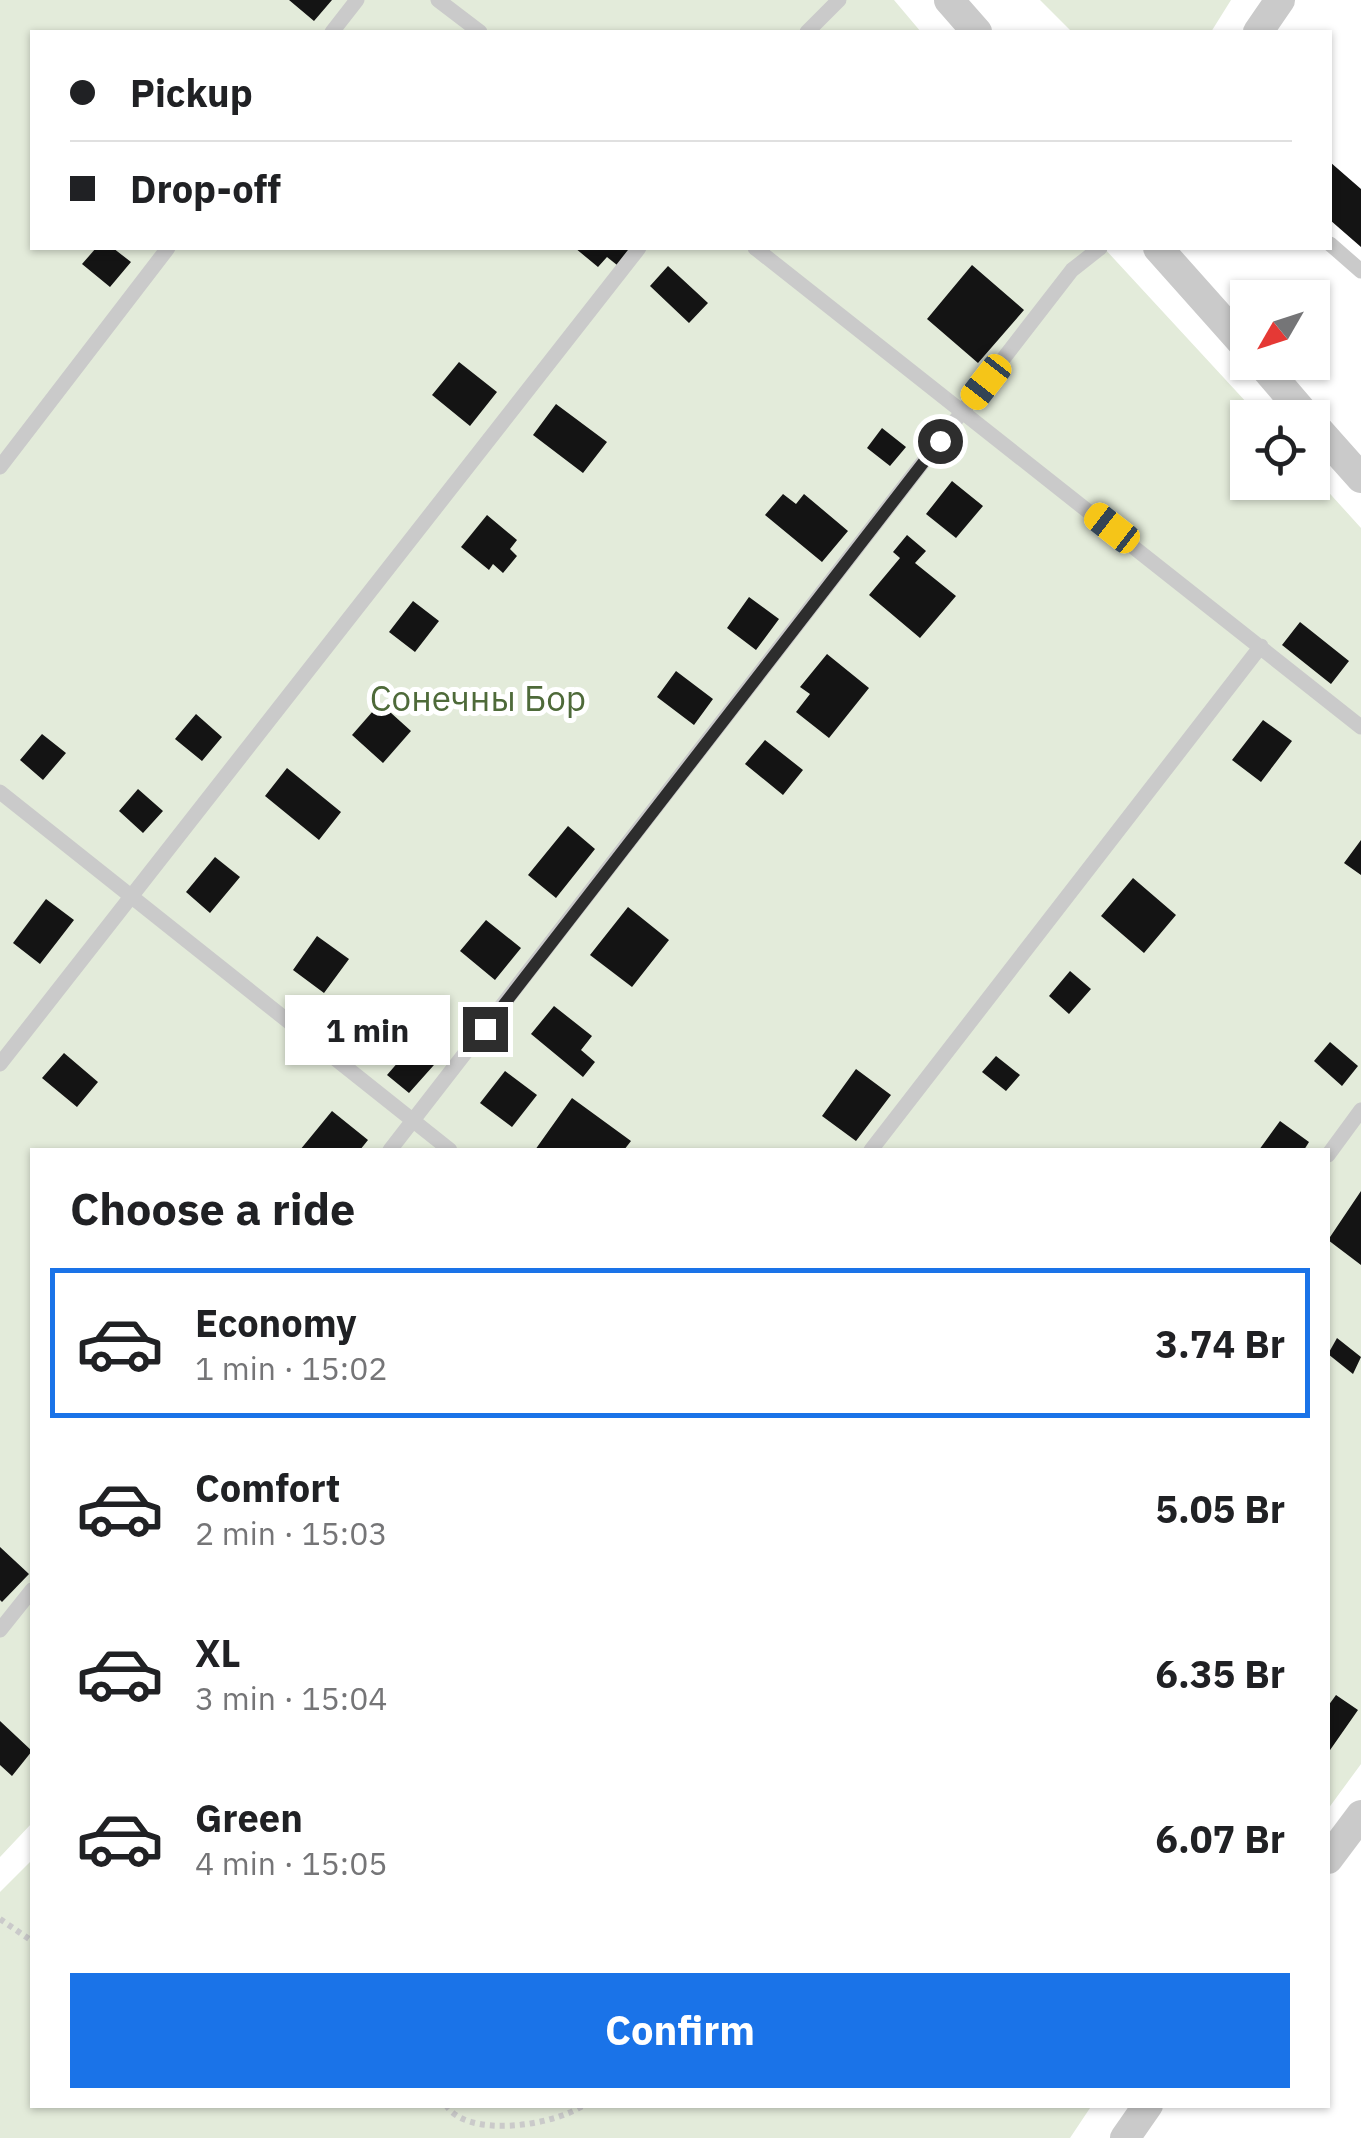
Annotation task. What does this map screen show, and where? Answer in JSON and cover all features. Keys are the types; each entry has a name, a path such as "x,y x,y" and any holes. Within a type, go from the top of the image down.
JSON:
{"street":[{"path":"949,0 975,30"},
{"path":"1259,30 1280,0"},
{"path":"1160,250 1230,329"},
{"path":"1276,380 1293,400"},
{"path":"1330,443 1361,478"},
{"path":"1331,1847 1361,1815"},
{"path":"1124,2138 1146,2108"}],"lane":[{"path":"334,30 357,0"},
{"path":"438,0 477,30"},
{"path":"809,30 839,0"},
{"path":"1332,246 1361,271"},
{"path":"0,467 166,250"},
{"path":"0,1064 637,250"},
{"path":"758,250 1361,727"},
{"path":"392,1148 1072,270 1097,250"},
{"path":"874,1148 1261,646"},
{"path":"0,792 447,1148"},
{"path":"1330,1151 1361,1110"},
{"path":"0,1630 30,1592"}],"path":[{"path":"0,1919 30,1941"},
{"path":"447,2108 476,2133 510,2130 575,2108"}],"green space":[{"name":"Сонечны Бор","path":"0,0 894,0 919,30 30,30 30,250 1106,250 1244,400 1230,400 1230,500 1330,500 1330,494 1361,528 1361,1764 1330,1806 1330,1148 30,1148 30,1825 0,1857"},
{"path":"1040,0 1231,0 1212,30 1070,30"},
{"path":"30,1862 30,2108 1090,2108 1070,2138 0,2138 0,1892"}],"building":[{"path":"289,0 332,0 314,21"},
{"path":"1332,164 1361,189 1361,247 1332,222"},
{"path":"94,250 116,250 131,262 110,287 82,264"},
{"path":"577,250 630,250 617,265 607,257 598,267"},
{"path":"972,265 1024,310 978,363 927,319"},
{"path":"668,266 708,303 689,323 650,286"},
{"path":"459,362 497,392 470,426 432,395"},
{"path":"556,404 607,442 583,473 533,435"},
{"path":"882,428 906,447 890,466 867,448"},
{"path":"952,481 983,506 956,538 926,514"},
{"path":"783,494 796,504 804,494 848,531 822,562 765,515"},
{"path":"487,515 517,540 510,549 517,556 503,573 493,564 489,570 461,547"},
{"path":"907,535 926,551 915,563 956,596 920,638 869,595 900,558 893,552"},
{"path":"749,597 779,619 756,650 727,628"},
{"path":"413,601 439,621 415,652 389,632"},
{"path":"1300,622 1349,661 1331,684 1282,645"},
{"path":"827,654 869,688 829,738 796,712 810,694 800,687"},
{"path":"676,671 713,699 694,725 657,697"},
{"path":"380,703 411,731 383,763 352,735"},
{"path":"196,714 222,737 202,761 175,739"},
{"path":"1263,720 1292,741 1261,782 1232,760"},
{"path":"42,734 66,753 43,780 20,760"},
{"path":"765,740 803,770 783,795 745,764"},
{"path":"287,768 341,812 319,840 265,796"},
{"path":"138,789 163,811 143,833 119,811"},
{"path":"568,826 595,849 556,898 528,875"},
{"path":"1361,840 1361,875 1344,863"},
{"path":"215,857 240,877 210,913 186,892"},
{"path":"1133,878 1176,915 1144,953 1101,916"},
{"path":"46,899 74,920 40,964 13,943"},
{"path":"628,907 669,940 632,987 590,955"},
{"path":"486,920 521,948 495,980 460,951"},
{"path":"317,936 349,959 324,993 293,970"},
{"path":"1070,971 1091,989 1069,1014 1049,996"},
{"path":"554,1006 592,1036 581,1050 595,1062 583,1077 531,1034"},
{"path":"407,1009 450,1047 409,1093 387,1075 406,1053 402,1049 388,1065 370,1049"},
{"path":"1330,1042 1358,1066 1342,1086 1314,1061"},
{"path":"64,1053 98,1082 77,1107 42,1078"},
{"path":"996,1056 1020,1075 1006,1091 982,1072"},
{"path":"856,1069 891,1095 856,1141 822,1116"},
{"path":"505,1071 537,1095 512,1127 480,1103"},
{"path":"572,1098 631,1141 626,1148 536,1148"},
{"path":"332,1111 368,1140 362,1148 302,1148"},
{"path":"1280,1121 1309,1142 1305,1148 1260,1148"},
{"path":"1361,1191 1361,1265 1330,1242"},
{"path":"1337,1338 1361,1357 1353,1374 1330,1356"},
{"path":"0,1547 29,1574 2,1602 0,1600"},
{"path":"1336,1695 1358,1710 1330,1750 1330,1703"},
{"path":"0,1721 30,1754 12,1776 0,1765"}],"route":[{"path":"485,1029 940,441"}]}
